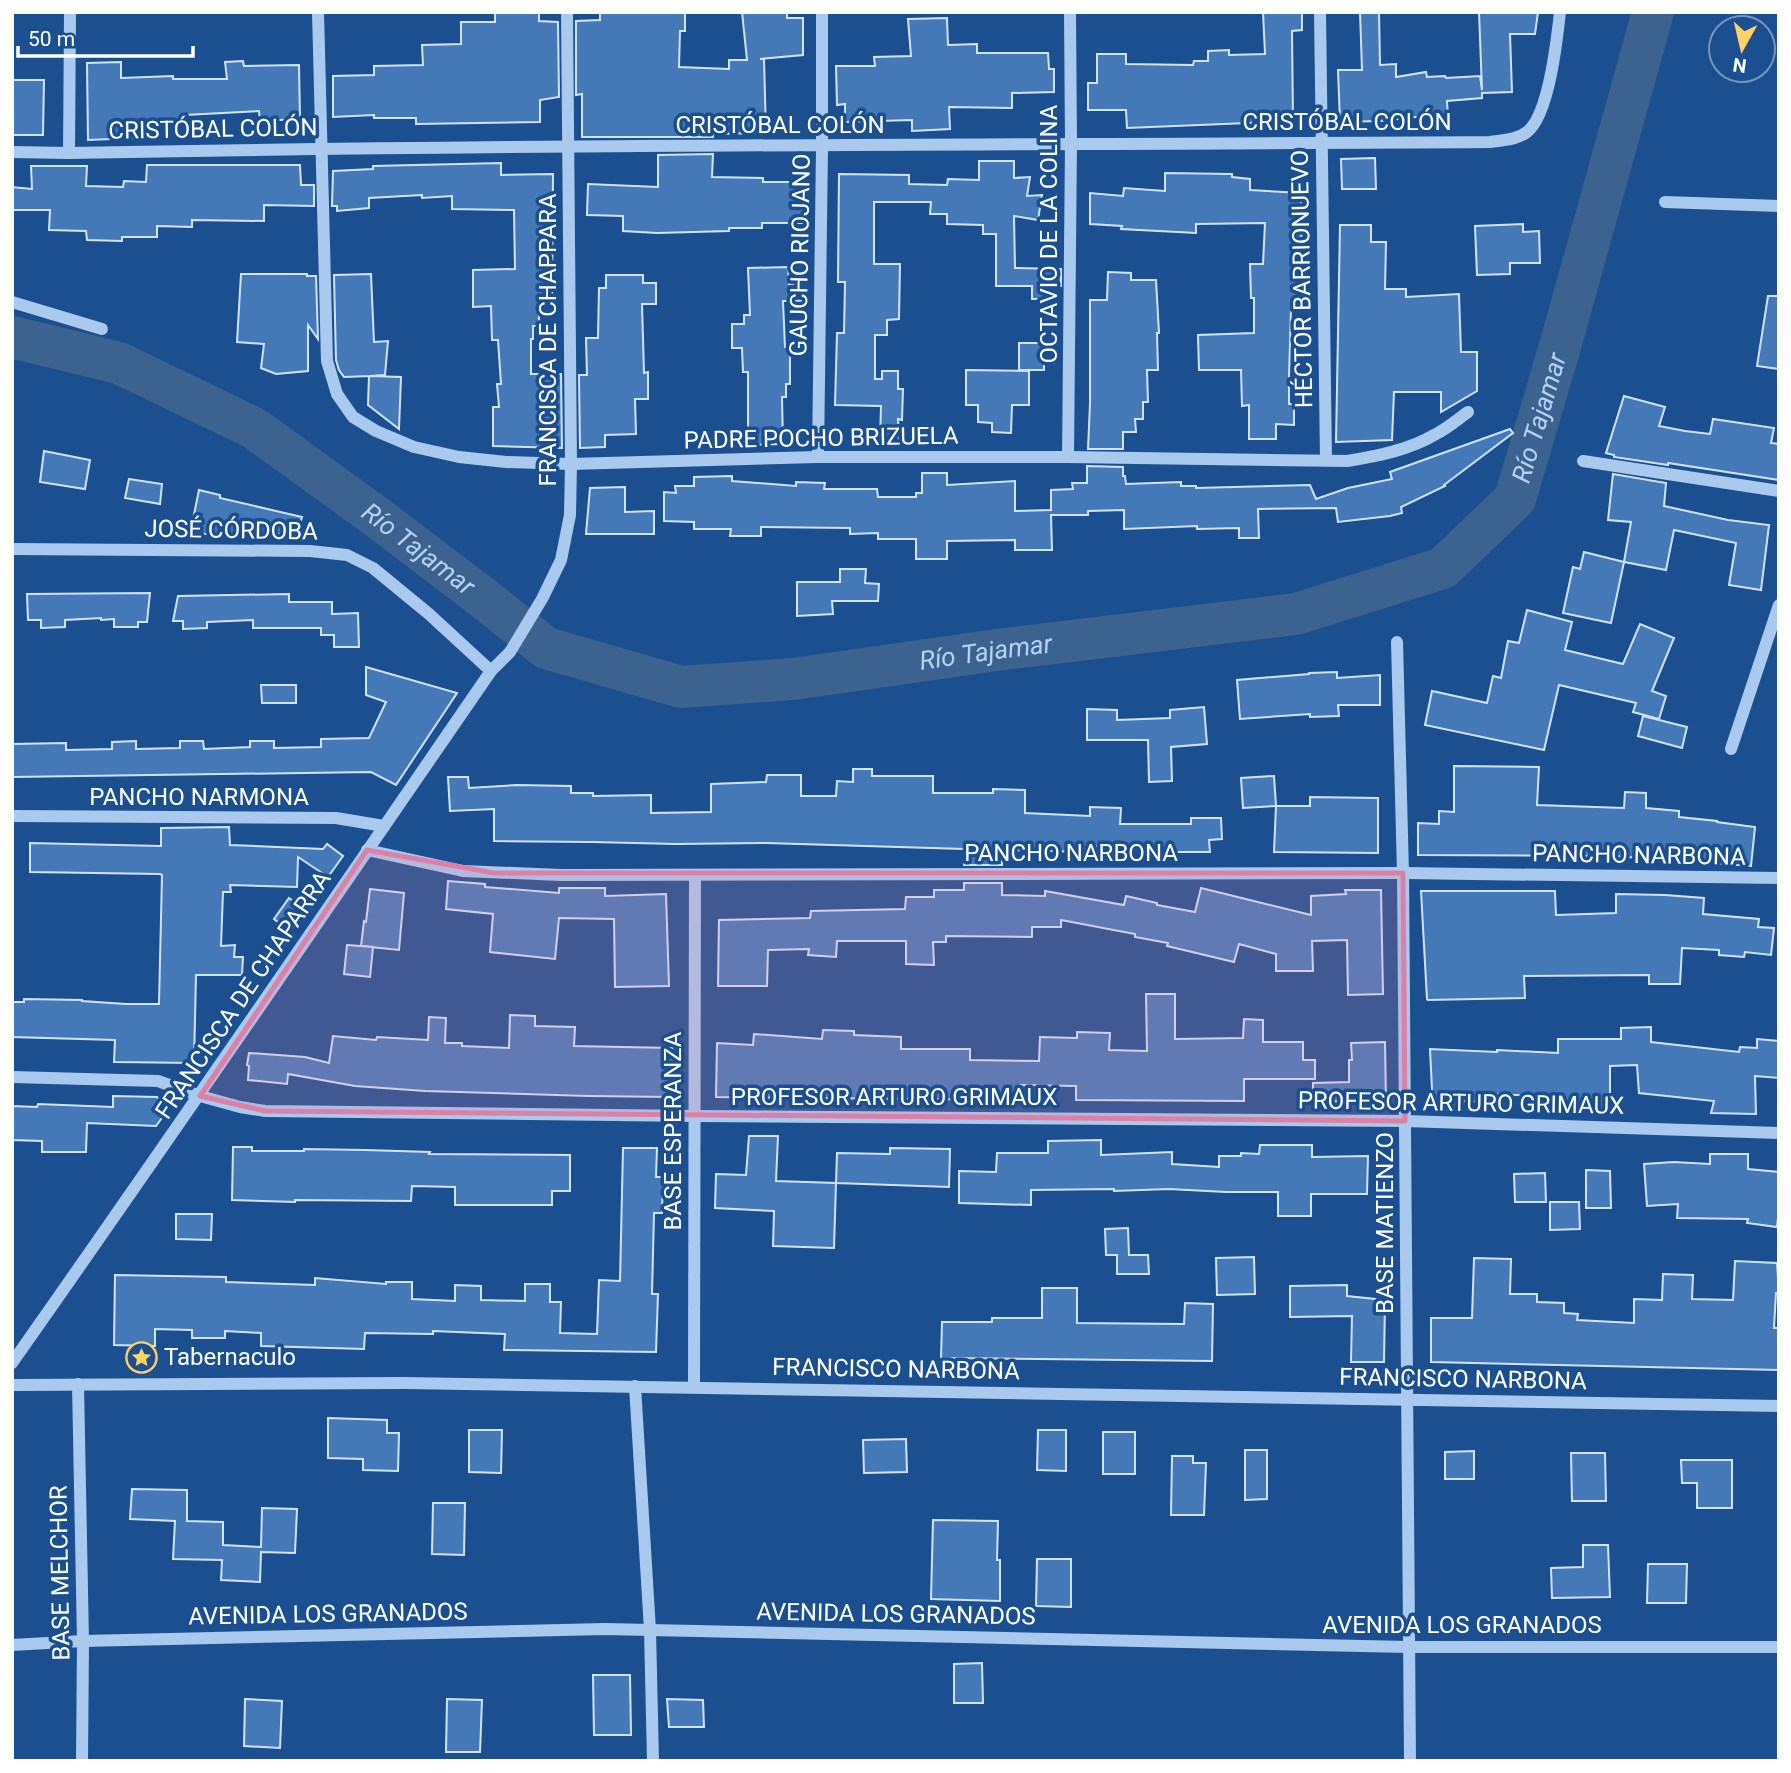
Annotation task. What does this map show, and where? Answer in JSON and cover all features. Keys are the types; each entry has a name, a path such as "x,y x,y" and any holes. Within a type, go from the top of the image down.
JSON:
{"street":[{"path":"69,153 70,12"},
{"path":"318,12 321,148"},
{"name":"FRANCISCA DE CHAPPARA","path":"510,652 542,599 561,560 570,515 567,12"},
{"name":"GAUCHO RIOJANO","path":"818,457 822,12"},
{"name":"OCTAVIO DE LA COLINA","path":"1068,457 1070,12"},
{"name":"HÉCTOR BARRIONUEVO","path":"1320,12 1326,460"},
{"name":"CRISTÓBAL COLÓN","path":"12,152 568,145 1490,142 1512,139 1528,132 1538,117 1548,87 1560,12"},
{"name":"PADRE POCHO BRIZUELA","path":"321,148 327,361 337,394 353,417 376,431 414,447 459,457 571,464 818,457 1347,461 1403,449 1436,434 1468,412"},
{"path":"1665,202 1779,206"},
{"path":"12,302 102,329"},
{"path":"1583,461 1779,491"},
{"name":"JOSÉ CÓRDOBA","path":"12,549 310,551 347,555 373,568 429,614 491,671"},
{"path":"1731,749 1779,605"},
{"name":"BASE MATIENZO","path":"1397,642 1403,873 1410,1761"},
{"name":"FRANCISCA DE CHAPARRA","path":"12,1363 200,1096 491,671 510,652"},
{"name":"PANCHO NARMONA","path":"12,816 336,818 384,826"},
{"name":"PANCHO NARBONA","path":"367,850 463,871 561,875 1403,873 1779,878"},
{"name":"BASE ESPERANZA","path":"694,1387 695,875"},
{"name":"PROFESOR ARTURO GRIMAUX","path":"12,1077 158,1081 200,1096 265,1111 1405,1121 1779,1133"},
{"name":"FRANCISCO NARBONA","path":"12,1385 405,1383 1779,1406"},
{"name":"BASE MELCHOR","path":"78,1384 83,1642 82,1761"},
{"path":"635,1386 650,1630 653,1761"},
{"name":"AVENIDA LOS GRANADOS","path":"12,1645 606,1629 1408,1647 1779,1647"}],"highlighted area":[{"path":"367,850 494,873 1403,873 1405,1121 265,1111 200,1096"}],"building":[{"path":"495,12 539,12 539,21 558,22 559,97 540,100 540,122 416,124 416,118 374,118 374,115 333,117 333,76 374,75 374,66 423,65 422,45 461,44 461,22 495,22"},
{"path":"600,12 685,12 685,31 680,31 679,67 729,69 729,60 747,60 742,12 787,12 787,18 803,18 803,55 760,59 764,59 766,133 713,134 713,137 582,137 582,94 576,95 576,21 600,20"},
{"path":"1263,12 1302,12 1302,30 1292,31 1293,121 1127,128 1126,110 1088,110 1088,83 1097,83 1097,54 1126,54 1126,64 1193,65 1194,61 1208,61 1208,51 1229,50 1229,55 1265,54"},
{"path":"1360,12 1379,12 1380,65 1396,64 1396,77 1426,72 1427,77 1480,76 1482,90 1479,12 1538,12 1535,34 1510,34 1512,92 1482,93 1482,98 1447,101 1448,117 1340,122 1338,70 1362,70"},
{"path":"947,18 948,45 977,44 977,53 1048,53 1049,69 1054,69 1054,92 1012,93 1012,108 949,107 950,129 912,131 912,120 845,122 845,104 837,105 836,66 875,66 874,57 911,56 908,19"},
{"path":"243,61 244,66 299,65 300,119 260,121 259,111 185,115 185,124 159,124 159,137 88,140 87,63 121,62 121,78 173,76 173,79 227,79 225,62"},
{"path":"12,80 44,80 43,135 12,135"},
{"path":"713,154 712,177 763,178 763,182 802,182 802,223 762,223 762,228 729,228 729,231 657,233 623,231 623,216 587,215 588,184 658,187 658,155"},
{"path":"1375,158 1376,189 1342,189 1341,159"},
{"path":"979,161 1014,161 1014,178 1030,177 1027,196 1042,195 1038,220 1014,216 1015,268 1061,269 1061,286 1051,286 1050,299 1032,299 1032,286 996,286 996,234 983,234 983,225 947,224 947,214 930,214 931,202 874,202 874,264 900,264 899,319 887,320 887,335 875,335 875,379 882,379 882,371 898,371 898,389 903,389 902,420 898,419 899,441 880,441 881,406 835,405 837,333 844,333 845,282 838,282 839,174 909,175 909,184 947,185 948,179 979,180"},
{"path":"501,163 501,175 553,174 552,304 539,304 539,326 533,326 531,339 531,374 561,374 562,448 493,446 493,407 499,407 497,384 501,384 498,340 492,340 491,306 473,307 473,270 515,269 514,210 452,209 452,196 422,198 422,195 369,198 369,208 337,211 337,206 332,206 333,171 373,169 373,166"},
{"path":"147,165 300,165 301,185 314,185 314,206 264,205 264,221 192,220 192,227 157,226 157,237 122,237 122,241 87,240 86,231 49,230 50,210 12,210 12,187 32,189 31,166 87,166 86,186 123,187 124,181 146,182"},
{"path":"1165,173 1232,174 1232,177 1250,179 1250,190 1301,193 1302,310 1291,309 1289,404 1294,404 1294,425 1276,424 1276,439 1249,439 1249,405 1242,406 1241,370 1199,370 1198,335 1254,333 1250,264 1263,264 1265,223 1196,224 1196,233 1121,229 1122,226 1090,224 1090,193 1123,196 1124,188 1165,191"},
{"path":"1523,224 1523,232 1539,231 1540,263 1510,263 1510,274 1477,275 1475,226"},
{"path":"1340,225 1371,225 1371,242 1386,242 1385,289 1406,289 1406,297 1459,294 1461,352 1477,352 1477,391 1441,412 1441,392 1394,392 1392,440 1336,442"},
{"path":"788,267 789,284 801,283 802,301 783,301 785,347 790,347 790,384 786,384 786,397 782,397 783,444 748,445 748,372 743,372 742,348 732,348 732,324 744,324 744,315 750,315 748,268"},
{"path":"1108,272 1131,273 1131,280 1156,280 1158,370 1147,370 1148,402 1143,402 1143,419 1135,419 1136,432 1123,432 1123,449 1088,449 1090,300 1107,300"},
{"path":"241,274 316,276 318,339 308,325 308,371 276,374 261,368 264,344 237,342"},
{"path":"371,274 374,342 388,341 385,375 370,376 401,377 399,429 368,405 369,376 344,377 336,360 334,275"},
{"path":"606,275 643,275 643,283 656,283 656,304 642,304 644,373 648,372 648,399 635,399 636,434 605,435 605,447 580,448 579,375 587,375 586,338 598,338 599,288 606,288"},
{"path":"1768,296 1779,296 1779,369 1757,366"},
{"path":"1019,343 1044,343 1044,370 1019,370"},
{"path":"966,370 1029,371 1029,405 1012,405 1011,433 992,432 992,423 978,422 978,405 966,405"},
{"path":"1624,396 1665,407 1659,426 1710,434 1713,419 1774,428 1771,443 1779,444 1779,480 1614,457 1606,453"},
{"path":"1510,429 1513,433 1445,486 1401,507 1402,513 1338,522 1336,508 1258,509 1259,538 1239,538 1239,528 1197,529 1197,526 1124,529 1124,510 1088,511 1088,515 1051,515 1052,550 1015,550 1015,540 947,541 947,559 916,559 916,539 878,539 878,533 850,534 850,528 761,527 761,536 730,536 731,529 694,529 694,522 664,521 664,492 676,493 675,486 694,486 694,477 732,476 732,481 796,486 796,482 825,483 824,489 877,489 878,497 916,497 916,493 922,493 922,473 947,473 947,485 1015,481 1015,511 1051,510 1051,490 1073,489 1072,483 1087,483 1087,466 1123,467 1126,484 1181,482 1181,486 1196,488 1310,485 1316,499 1348,488 1392,479 1390,472"},
{"path":"44,451 90,460 85,489 40,482"},
{"path":"1613,474 1666,483 1664,506 1728,520 1769,525 1761,590 1729,585 1736,543 1674,530 1666,570 1624,562 1631,522 1608,520"},
{"path":"129,479 162,484 160,504 125,498"},
{"path":"625,487 625,512 654,511 654,534 586,534 590,488"},
{"path":"199,490 220,495 220,498 302,517 297,534 190,534"},
{"path":"1584,552 1624,562 1611,623 1563,613 1573,567 1580,569"},
{"path":"840,569 866,569 865,583 879,584 878,601 832,601 833,614 797,616 797,582 840,582"},
{"path":"150,593 147,622 138,622 138,627 114,627 114,619 101,618 65,620 65,627 41,628 41,620 28,620 27,594"},
{"path":"289,594 289,602 332,602 332,614 358,613 359,647 334,647 334,635 321,635 321,628 253,628 253,620 207,622 207,628 183,629 183,621 173,621 178,596"},
{"path":"1527,610 1572,622 1565,650 1623,664 1640,624 1674,638 1652,691 1666,696 1659,719 1633,712 1636,703 1559,685 1544,750 1425,725 1432,691 1487,703 1493,676 1501,678 1508,641 1519,643"},
{"path":"366,667 457,693 396,785 371,772 12,777 12,744 66,743 66,750 112,749 112,742 136,741 136,749 180,748 180,741 203,741 204,749 250,747 250,741 274,741 274,748 321,747 321,739 369,738 386,702 366,695"},
{"path":"1337,672 1337,678 1380,675 1380,705 1338,705 1339,716 1310,717 1310,714 1240,719 1237,680"},
{"path":"261,685 296,685 296,703 262,703"},
{"path":"1204,707 1207,744 1171,747 1172,781 1149,782 1148,740 1087,740 1087,709 1117,710 1117,720 1170,718 1170,710"},
{"path":"1643,716 1687,727 1682,748 1638,736"},
{"path":"1454,766 1539,767 1537,805 1624,808 1625,792 1646,793 1646,808 1679,811 1679,817 1755,827 1751,866 1613,856 1418,855 1418,823 1439,824 1439,811 1454,812"},
{"path":"853,769 872,769 872,776 933,776 933,793 1025,790 1025,813 1090,816 1090,807 1121,808 1120,824 1191,824 1191,818 1221,818 1222,839 1209,840 1210,852 1150,852 1150,849 1090,846 1090,852 1002,850 1002,865 964,865 964,849 766,843 494,841 494,809 450,811 448,777 468,777 469,788 571,786 571,793 593,793 593,796 651,795 651,813 711,812 711,784 766,782 767,775 801,775 801,796 836,796 837,781 853,782"},
{"path":"1274,776 1276,806 1243,808 1241,778"},
{"path":"1310,797 1378,798 1378,853 1274,852 1276,806 1310,806"},
{"path":"229,827 230,845 323,849 327,844 343,856 328,877 298,857 297,887 230,885 231,892 223,892 221,946 235,945 234,957 243,957 242,975 196,975 194,1063 114,1062 115,1040 12,1037 12,1002 24,1002 24,999 159,1004 162,875 30,872 30,843 161,846 161,828"},
{"path":"448,881 559,893 559,888 605,888 605,896 666,894 669,986 615,987 614,919 559,918 555,959 490,952 493,914 446,909"},
{"path":"964,883 1002,883 1002,895 1045,896 1045,891 1124,905 1126,896 1195,912 1201,888 1311,915 1311,896 1346,894 1345,890 1381,890 1383,994 1348,995 1347,940 1312,941 1313,971 1276,971 1276,954 1239,944 1234,962 1167,946 1168,943 1135,937 1135,934 1061,920 1061,927 1032,927 1032,937 946,936 946,942 933,942 934,965 906,964 906,941 837,941 836,957 808,955 809,949 768,950 767,986 718,986 719,920 810,918 811,911 905,909 906,897 934,897 934,890 964,890"},
{"path":"370,889 404,893 399,950 361,946"},
{"path":"1421,891 1555,891 1556,915 1616,913 1616,894 1704,898 1703,914 1759,919 1758,927 1774,928 1771,955 1745,952 1744,957 1719,955 1719,950 1682,948 1680,984 1649,984 1649,975 1524,976 1525,998 1428,1000"},
{"path":"289,898 305,910 290,931 274,919"},
{"path":"347,945 373,947 370,977 344,974"},
{"path":"1146,994 1175,994 1175,1039 1243,1038 1244,1019 1263,1020 1263,1042 1303,1042 1303,1060 1315,1060 1315,1079 1244,1079 1244,1101 1076,1100 1076,1086 1020,1085 1020,1100 716,1097 717,1043 753,1045 754,1034 822,1039 823,1030 854,1031 854,1035 901,1037 901,1049 970,1049 970,1060 1039,1061 1040,1037 1077,1038 1077,1032 1110,1033 1109,1050 1147,1051"},
{"path":"510,1015 535,1016 535,1026 575,1027 574,1046 672,1048 673,1097 425,1091 355,1086 288,1074 287,1084 248,1080 249,1053 305,1057 329,1063 333,1036 376,1040 377,1037 428,1040 429,1017 446,1018 445,1043 509,1048"},
{"path":"1651,1027 1651,1042 1739,1052 1740,1047 1757,1048 1757,1039 1779,1041 1779,1078 1755,1076 1756,1114 1711,1113 1714,1101 1639,1093 1637,1065 1610,1066 1610,1111 1558,1111 1558,1097 1496,1094 1497,1102 1461,1101 1461,1110 1433,1110 1430,1049 1558,1053 1558,1039 1621,1039 1621,1028"},
{"path":"1385,1042 1386,1102 1313,1101 1313,1083 1349,1082 1351,1043"},
{"path":"113,1096 157,1097 167,1111 156,1126 87,1123 86,1152 42,1152 42,1141 12,1140 12,1106 37,1107 38,1104 113,1107"},
{"path":"749,1136 778,1136 776,1181 836,1183 834,1248 773,1246 774,1211 715,1208 716,1174 746,1175"},
{"path":"1101,1140 1101,1155 1172,1152 1172,1164 1219,1167 1219,1156 1259,1154 1260,1145 1312,1145 1312,1157 1368,1156 1367,1194 1311,1194 1311,1216 1278,1216 1278,1192 1169,1189 1031,1190 1031,1205 959,1203 959,1171 996,1172 997,1153 1048,1153 1048,1141"},
{"path":"233,1147 252,1147 252,1151 304,1149 430,1152 429,1154 570,1155 570,1191 552,1191 552,1205 455,1205 455,1187 412,1186 411,1201 232,1200"},
{"path":"623,1148 657,1148 656,1177 663,1177 662,1213 654,1213 652,1294 658,1294 656,1352 504,1350 505,1334 433,1331 433,1334 365,1333 364,1349 261,1346 261,1333 225,1331 225,1338 192,1338 192,1330 155,1329 155,1346 114,1345 115,1275 226,1277 226,1282 315,1285 315,1278 386,1284 412,1282 412,1299 455,1301 455,1285 481,1286 481,1300 525,1301 525,1284 550,1284 550,1302 561,1302 560,1333 597,1334 599,1280 620,1281"},
{"path":"890,1148 950,1149 949,1187 836,1183 837,1153 890,1154"},
{"path":"1710,1154 1748,1154 1748,1169 1779,1172 1777,1227 1747,1223 1748,1219 1677,1218 1678,1204 1647,1206 1644,1164 1710,1164"},
{"path":"1586,1170 1610,1171 1611,1208 1586,1208"},
{"path":"1545,1173 1546,1202 1515,1202 1514,1174"},
{"path":"1550,1202 1579,1202 1580,1229 1550,1230"},
{"path":"176,1214 212,1214 211,1240 176,1239"},
{"path":"1128,1228 1129,1255 1148,1255 1149,1274 1117,1274 1117,1255 1106,1255 1105,1229"},
{"path":"1254,1257 1255,1294 1217,1295 1216,1258"},
{"path":"1474,1258 1511,1259 1510,1294 1537,1294 1537,1302 1564,1303 1564,1313 1578,1314 1577,1320 1634,1323 1634,1299 1662,1300 1663,1274 1693,1275 1692,1299 1733,1300 1735,1261 1777,1263 1779,1293 1776,1293 1774,1328 1779,1328 1779,1370 1431,1362 1431,1318 1472,1318"},
{"path":"1347,1285 1347,1296 1385,1300 1384,1362 1351,1362 1352,1316 1290,1317 1290,1286"},
{"path":"1042,1288 1077,1288 1077,1323 1184,1324 1185,1303 1213,1304 1212,1361 941,1358 942,1322 1042,1318"},
{"path":"328,1418 387,1420 387,1433 399,1433 398,1471 363,1470 363,1459 328,1458"},
{"path":"469,1430 502,1430 501,1473 469,1472"},
{"path":"1038,1430 1066,1430 1066,1471 1037,1470"},
{"path":"1103,1432 1135,1432 1135,1474 1103,1474"},
{"path":"906,1439 907,1472 864,1473 863,1440"},
{"path":"1245,1450 1267,1450 1267,1499 1245,1500"},
{"path":"1474,1451 1474,1479 1445,1479 1445,1452"},
{"path":"1571,1453 1605,1453 1606,1501 1572,1501"},
{"path":"1172,1456 1193,1456 1193,1463 1206,1463 1204,1515 1171,1515"},
{"path":"1681,1460 1732,1460 1732,1508 1697,1508 1697,1483 1682,1483"},
{"path":"132,1489 187,1490 187,1521 223,1522 223,1545 261,1547 262,1508 297,1509 295,1553 261,1552 260,1582 221,1580 222,1560 173,1559 175,1521 130,1519"},
{"path":"433,1503 465,1503 464,1555 432,1554"},
{"path":"933,1520 998,1521 1000,1601 931,1599"},
{"path":"1583,1545 1608,1545 1610,1597 1552,1598 1551,1568 1583,1567"},
{"path":"1037,1559 1071,1559 1071,1607 1036,1606"},
{"path":"1648,1564 1687,1564 1686,1603 1647,1603"},
{"path":"982,1663 983,1703 954,1703 954,1664"},
{"path":"593,1675 630,1675 631,1735 594,1735"},
{"path":"245,1699 282,1701 280,1748 244,1746"},
{"path":"447,1699 482,1700 480,1752 446,1752"},
{"path":"667,1699 703,1700 704,1727 669,1727"}],"waterway":[{"name":"Río Tajamar","path":"12,337 119,363 254,428 378,518 546,648 681,687 793,679 1004,649 1296,614 1443,568 1515,499 1653,12"}],"place":[{"name":"Tabernaculo","path":"141,1357"}]}
